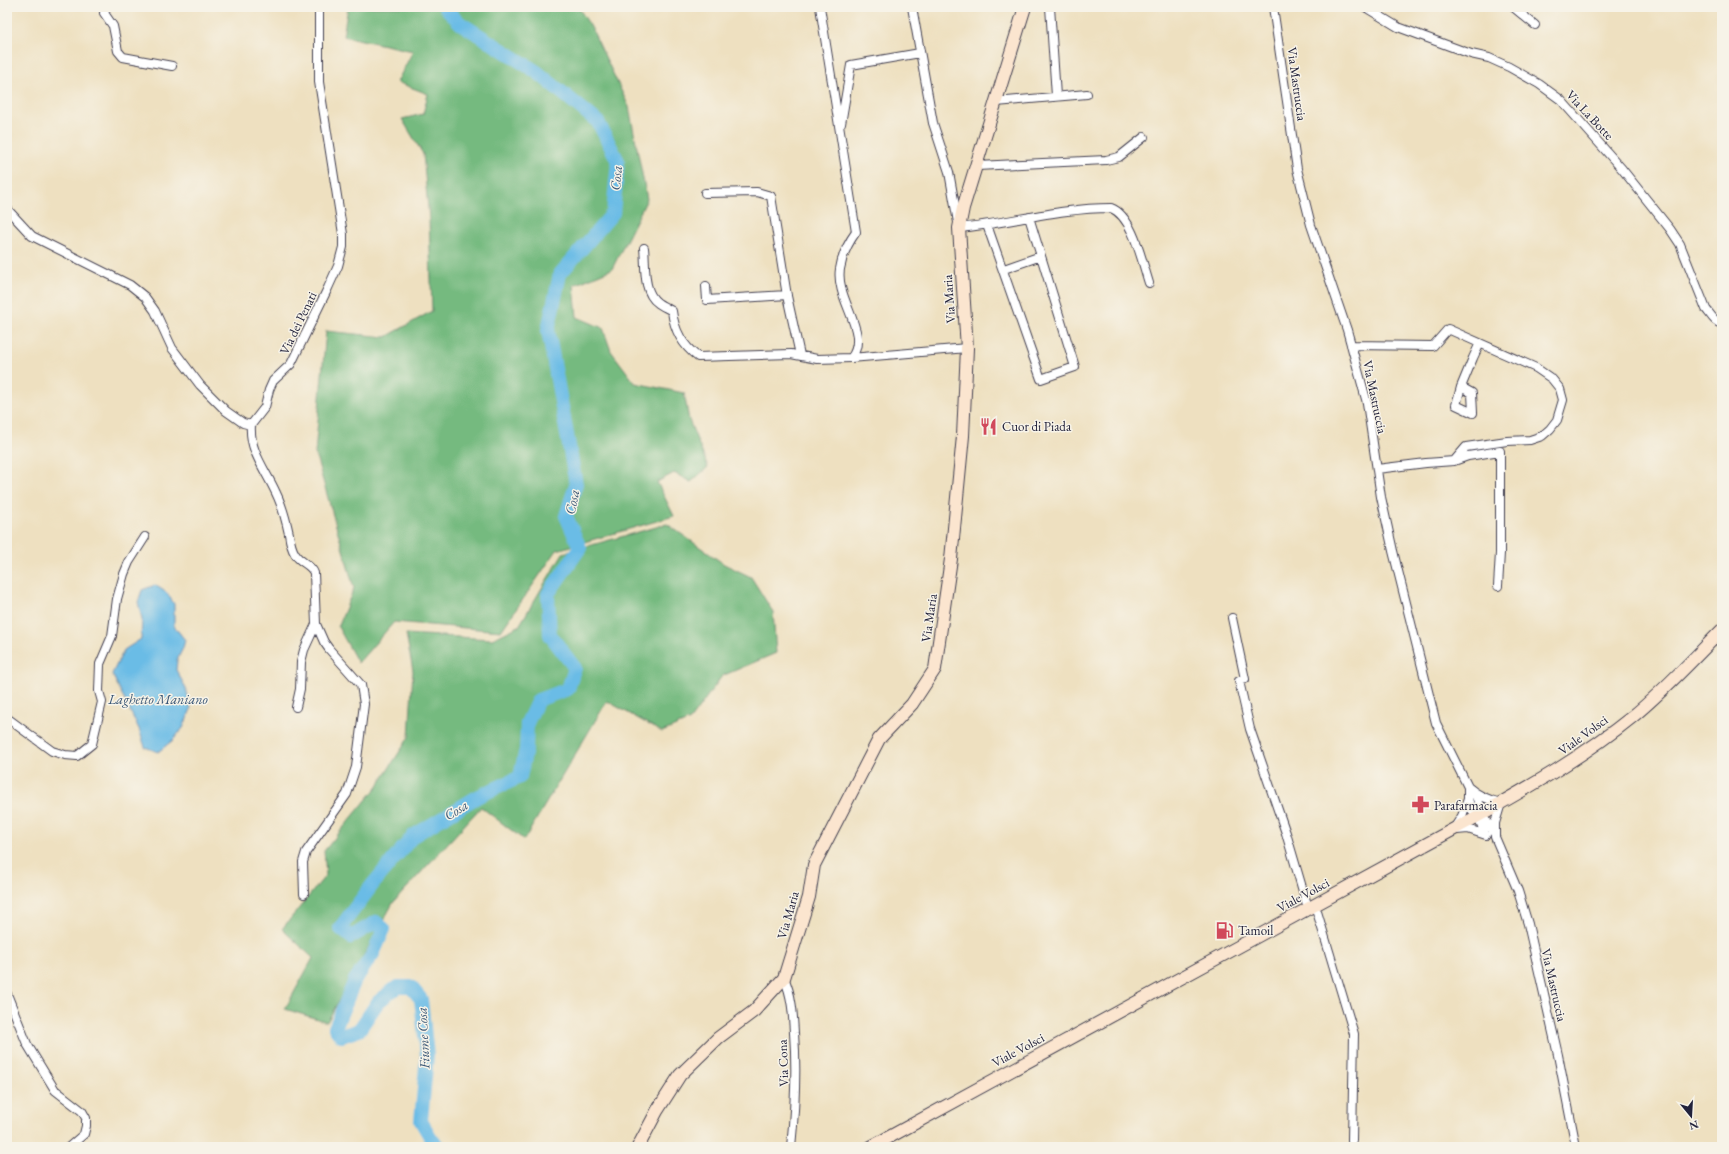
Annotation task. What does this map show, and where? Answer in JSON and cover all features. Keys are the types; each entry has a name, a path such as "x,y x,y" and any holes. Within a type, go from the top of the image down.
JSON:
{"street":[{"path":"107,7 104,13 113,26 118,51 123,58 172,66"},
{"name":"Via dei Penati","path":"251,425 265,407 273,381 291,364 328,288 343,247 343,234 319,82 319,7"},
{"path":"820,7 856,232 847,247 840,270 844,299 856,328 858,341 856,351 850,358"},
{"path":"912,7 934,123 949,172 959,228 987,225 1028,217 1111,208 1118,211 1130,226 1149,283"},
{"name":"Via Maria","path":"638,1147 657,1111 680,1075 718,1038 754,1011 784,978 809,897 814,865 879,739 912,704 935,669 951,559 961,473 966,348 959,228 963,208 1025,7"},
{"path":"1050,7 1056,96"},
{"name":"Via Mastruccia","path":"1273,7 1299,176 1311,225 1351,345 1367,402 1381,497 1436,723 1480,805 1479,816"},
{"name":"Via La Botte","path":"1365,7 1398,27 1471,54 1489,58 1509,67 1539,84 1561,100 1622,169 1670,229 1680,244 1706,309 1718,323 1722,324"},
{"path":"1513,7 1535,25"},
{"path":"840,131 851,65 920,53"},
{"path":"996,102 1087,94"},
{"path":"977,166 1106,160 1119,157 1144,137"},
{"path":"705,193 757,192 771,196 787,295 800,355"},
{"path":"7,209 32,236 130,285 145,297 154,311 172,348 201,386 226,411 243,423 251,425 251,435 256,456 276,492 286,520 292,549 295,556 312,568 314,573 316,624 328,649 361,685 364,704 356,766 347,794 306,852 303,862 304,894"},
{"path":"987,225 1004,269 1041,379 1075,368 1028,217"},
{"path":"644,248 646,281 650,294 657,302 672,311 674,324 680,336 686,346 698,357 800,355 816,359 850,358 966,348"},
{"path":"1004,269 1041,256"},
{"path":"706,286 707,300 787,295"},
{"path":"1351,345 1433,346 1448,329 1536,368 1552,379 1560,389 1563,400 1557,420 1542,436 1530,440 1507,441 1466,447 1454,461"},
{"path":"1461,387 1472,358 1480,343"},
{"path":"1377,469 1454,461 1468,456 1500,451 1500,553 1498,586"},
{"path":"7,718 52,751 64,755 77,756 92,744 102,702 99,692 100,664 112,636 117,599 124,574 129,562 145,537"},
{"path":"1232,618 1245,679 1239,681 1250,729 1354,1034 1352,1140"},
{"path":"296,707 300,689 301,662 304,650 316,624"},
{"name":"Viale Volsci","path":"871,1147 1311,906 1479,816 1561,768 1632,716 1682,670 1722,630"},
{"path":"1452,830 1462,816 1471,789 1486,799 1501,803 1496,816 1495,833"},
{"path":"1468,799 1471,809 1488,821 1495,833"},
{"path":"1479,816 1485,834"},
{"path":"1452,830 1468,829 1485,834 1498,845"},
{"name":"Via Mastruccia","path":"1495,833 1498,845 1518,891 1528,924 1557,1050 1576,1147"},
{"name":"Via Cona","path":"784,978 789,990 796,1058 796,1096 791,1147"},
{"path":"7,994 27,1044 55,1090 82,1111 86,1118 84,1134 68,1147"}],"green space":[{"path":"348,7 578,7 591,27 629,107 647,199 612,269 574,285 577,317 603,328 611,351 635,383 684,393 689,420 708,467 691,482 674,473 657,482 674,516 557,550 501,631 394,622 358,663 338,627 354,588 315,453 326,331 386,337 432,311 429,219 423,154 402,119 423,114 428,94 397,82 413,51 343,36"},
{"path":"667,524 724,564 751,577 773,612 776,653 722,676 690,720 662,732 607,701 524,840 481,807 393,903 327,1022 285,1009 313,958 282,929 326,875 324,851 377,787 409,737 413,671 406,634 492,639 519,626 563,553"}],"water":[{"name":"Laghetto Maniano","path":"155,585 167,593 174,604 174,626 185,640 177,660 176,670 186,688 191,709 183,728 173,740 158,752 145,747 139,729 112,674 124,650 141,639 142,619 138,602 142,590"}],"waterway":[{"name":"Cosa","path":"439,1147 432,1140 421,1121 427,1055 421,999 411,987 397,987 378,1002 359,1030 341,1036 335,1028 355,980 373,954 384,929 376,922 351,937 340,928 373,884 413,836 477,797 520,777 526,749 527,723 538,700 568,689 575,668 550,635 548,594 580,548 566,516 576,484 548,330 560,274 613,213 618,161 598,122 537,72 460,23 445,7"}],"place":[{"name":"Cuor di Piada","path":"989,426"},
{"name":"Parafarmacia","path":"1421,805"},
{"name":"Tamoil","path":"1225,930"}],"water label":[{"name":"Fiume Cosa","path":"423,1038"}]}
